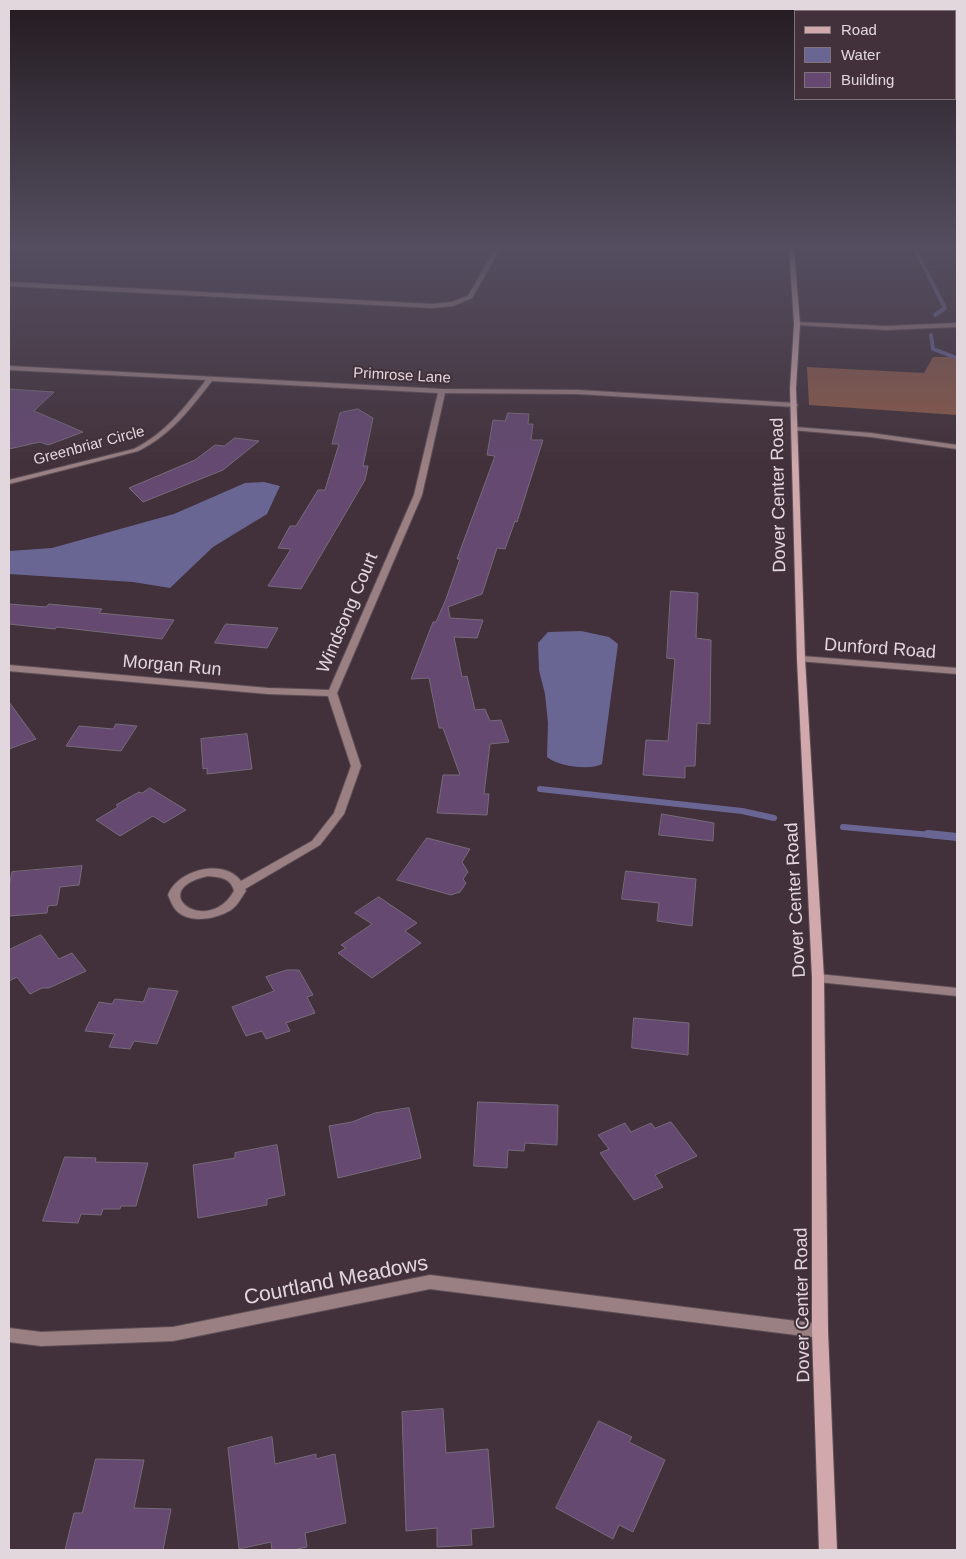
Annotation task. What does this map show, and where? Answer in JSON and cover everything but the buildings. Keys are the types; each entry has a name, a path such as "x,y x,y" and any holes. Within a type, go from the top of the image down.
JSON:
{"street":[{"path":"797,324 886,328 957,325"},
{"name":"Dover Center Road","path":"797,324 793,388 801,659 818,978 820,1332 828,1550"},
{"name":"Primrose Lane","path":"9,368 442,391 578,392 795,406"},
{"name":"Greenbriar Circle","path":"9,482 136,450 155,442 176,423 209,380"},
{"name":"Windsong Court","path":"239,887 316,843 339,814 356,766 332,693 418,495 442,391"},
{"path":"795,429 871,435 957,447"},
{"name":"Dunford Road","path":"801,659 957,671"},
{"name":"Morgan Run","path":"9,668 268,691 332,693"},
{"path":"221,873 235,879 239,887 238,898 232,905 218,913 200,915 186,913 174,902 175,890 183,881 195,874 221,873"},
{"path":"818,978 957,992"},
{"name":"Courtland Meadows","path":"9,1335 41,1339 173,1334 430,1282 820,1332"}],"shaded area":[{"path":"933,357 957,357 957,415 809,405 807,367 924,373"}],"water":[{"path":"264,482 280,486 267,514 213,547 170,588 133,582 9,574 9,551 52,548 174,514 245,483"},
{"path":"581,631 609,637 618,644 602,764 589,767 566,765 547,757 548,723 545,694 539,670 538,643 548,632"}],"waterway":[{"path":"931,335 933,349 957,358"},
{"path":"540,789 742,811 774,818"},
{"path":"843,827 942,836"},
{"path":"928,834 957,837"}]}
